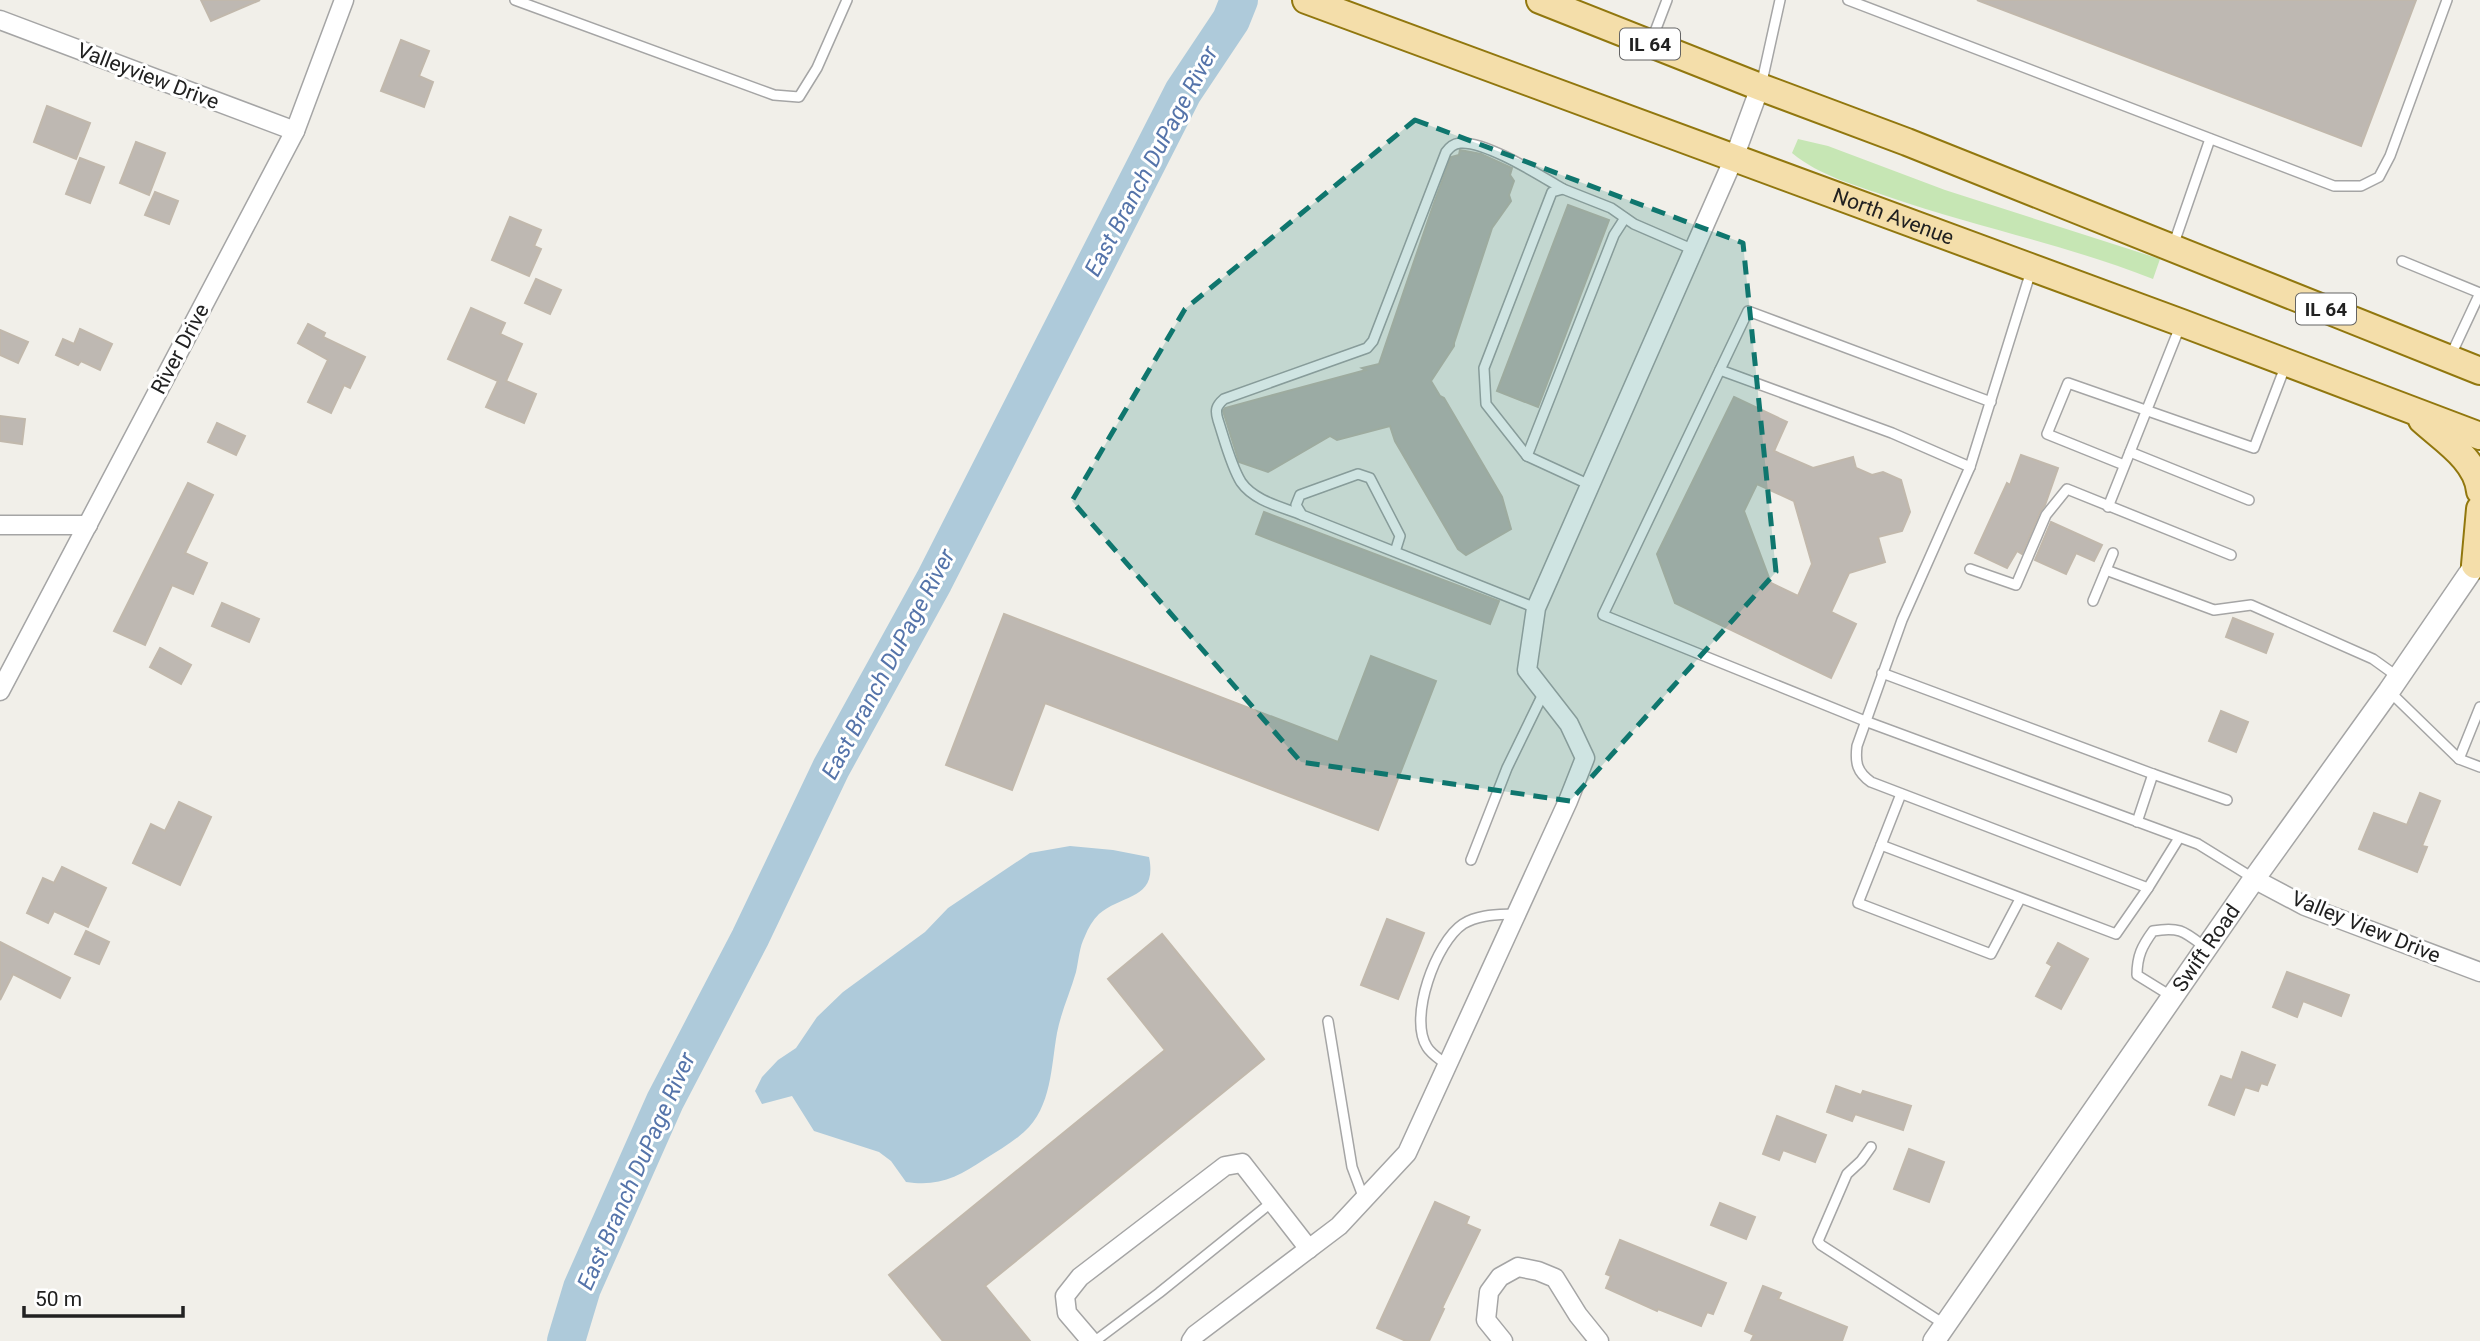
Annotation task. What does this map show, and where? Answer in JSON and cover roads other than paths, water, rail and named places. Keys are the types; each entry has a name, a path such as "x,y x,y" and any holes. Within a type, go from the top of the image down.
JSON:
{"main road":[{"name":"North Avenue","path":"1306,0 2182,323 2480,436"},
{"name":"IL 64","path":"1540,0 1760,88 1907,142 2480,371"},
{"path":"2413,411 2470,463 2479,480 2480,491"},
{"path":"2478,561 2480,509"}],"street":[{"name":"River Drive","path":"0,691 295,131 344,0"},
{"name":"Valleyview Drive","path":"0,20 295,131"},
{"path":"1191,1341 1195,1335 1339,1226 1407,1153 1516,914 1585,758 1569,724 1527,670 1536,608 1734,158 1760,88"},
{"path":"0,525 88,526"},
{"name":"Swift Road","path":"1940,1333 2478,561"},
{"name":"Valley View Drive","path":"2254,879 2305,906 2480,972"},
{"path":"1093,1341 1067,1313 1065,1296 1080,1277 1225,1166 1242,1163 1309,1249"},
{"path":"1503,1341 1486,1320 1489,1292 1500,1277 1518,1267 1538,1270 1555,1278 1578,1315 1599,1341"}],"lane":[{"path":"515,0 774,95 799,96 817,68 847,0"},
{"path":"1650,44 1667,0"},
{"path":"1760,88 1780,0"},
{"path":"1848,0 2334,186 2361,186 2379,177 2390,156 2447,0"},
{"path":"2172,248 2210,139"},
{"path":"1536,608 1263,500 1250,492 1240,481 1218,420 1217,405 1224,399 1367,348 1373,341 1446,152 1456,144 1464,143 1489,151 1563,189 1611,208 1634,224 1694,250"},
{"path":"1563,189 1552,192 1484,368 1486,404 1527,456 1590,485"},
{"path":"1527,456 1614,236 1625,218"},
{"path":"2402,261 2480,293 2449,358"},
{"path":"2032,268 1970,467 1902,620 1865,720 1855,761 1860,775 1871,782 2148,888"},
{"path":"1992,402 1748,311 1603,615 1865,720 2198,844 2254,879"},
{"path":"2108,507 2182,323"},
{"path":"2124,465 2047,434 2068,383 2254,448 2286,363"},
{"path":"1720,370 1892,433 1970,467"},
{"path":"2130,452 2249,500"},
{"path":"1302,515 1296,505 1300,495 1358,474 1370,478 1400,536 1395,552"},
{"path":"1970,569 2016,585 2046,515 2067,489 2231,555"},
{"path":"2093,601 2113,553"},
{"path":"2106,570 2214,610 2252,605 2373,659 2459,759 2480,767"},
{"path":"1882,673 2227,800"},
{"path":"1471,860 1507,768 1544,692"},
{"path":"2459,759 2480,707"},
{"path":"2137,822 2153,774"},
{"path":"1900,794 1858,904 1991,954 2020,899"},
{"path":"1881,845 2116,934 2179,838"},
{"path":"1447,1065 1427,1047 1420,1027 1423,999 1443,946 1462,925 1484,916 1516,914"},
{"path":"2172,997 2137,975 2137,958 2144,943 2153,931 2171,928 2186,933 2207,948"},
{"path":"1328,1020 1352,1167 1364,1199"},
{"path":"1871,1147 1847,1174 1818,1241 1940,1333"},
{"path":"1093,1341 1159,1293 1272,1202"}],"water":[{"path":"1070,846 1149,857 1150,871 1143,889 1099,914 1088,930 1081,945 1076,972 1059,1025 1049,1086 1040,1111 1020,1136 957,1176 938,1182 906,1182 891,1161 879,1152 814,1131 792,1096 762,1104 755,1091 762,1077 778,1060 796,1048 817,1017 843,992 925,932 948,908 1030,853"}],"waterway":[{"name":"East Branch DuPage River","path":"566,1341 582,1288 665,1101 750,938 831,768 934,581 1183,92 1231,20 1239,0"}]}
